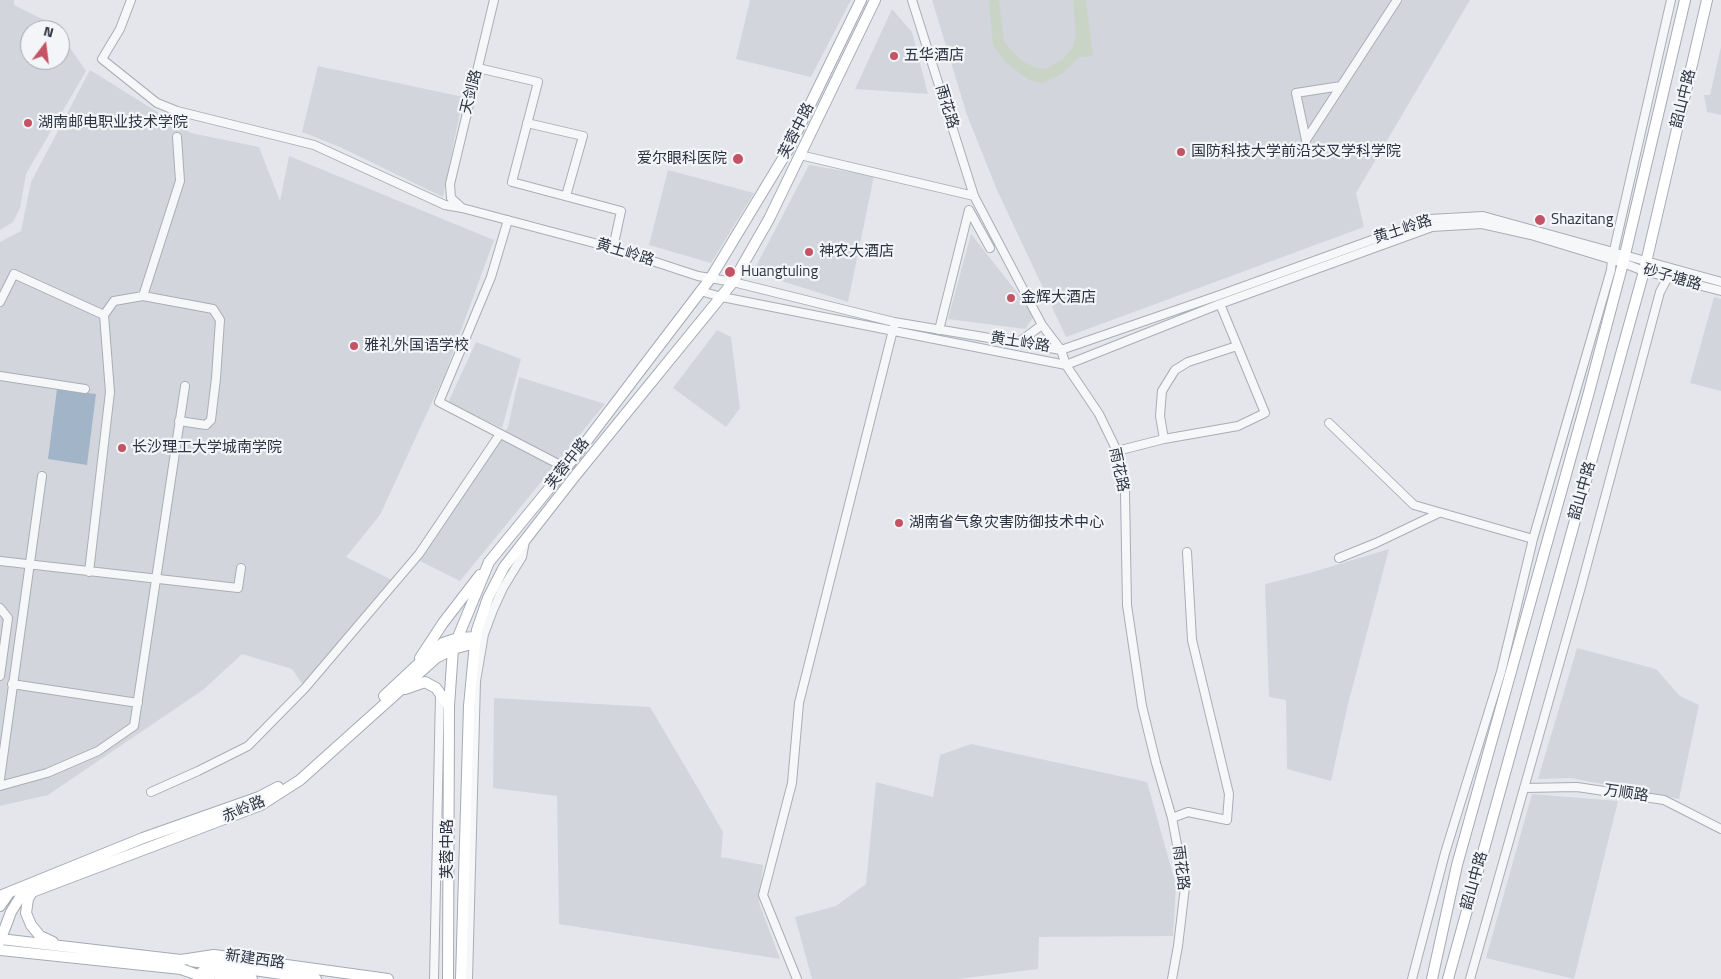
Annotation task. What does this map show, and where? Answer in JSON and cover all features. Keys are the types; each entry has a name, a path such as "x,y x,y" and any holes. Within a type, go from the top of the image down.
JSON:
{"main road":[{"name":"芙蓉中路","path":"448,979 449,706 453,649 489,562 566,468 710,279 788,150 861,0"},
{"name":"芙蓉中路","path":"461,979 470,706 476,640 488,598 504,567 733,282 769,219 874,0"},
{"name":"韶山中路","path":"1432,979 1457,865 1589,392 1618,257 1685,0"},
{"name":"韶山中路","path":"1448,979 1644,266 1707,0"},
{"name":"赤岭路","path":"414,668 443,623 489,562"},
{"name":"赤岭路","path":"0,906 5,894 143,838 259,797 290,780 443,643 458,638 476,640"},
{"name":"赤岭路","path":"0,944 11,912 19,899 32,892 261,804 300,780 436,658 476,640"},
{"path":"402,690 425,682 436,688 449,706"},
{"path":"32,892 28,898 26,913 31,925 40,936 61,945"},
{"name":"新建西路","path":"0,944 61,945 181,964 252,979"},
{"name":"新建西路","path":"0,944 316,979"},
{"name":"新建西路","path":"181,964 214,954 388,979"},
{"name":"新建西路","path":"181,964 209,979"}],"street":[{"name":"黄土岭路","path":"131,0 120,30 102,59 157,103 177,111 314,145 445,205 613,248 710,279 733,282 894,326 1066,365 1220,304 1432,227 1482,224 1618,257"},
{"name":"天剑路","path":"462,208 451,198 450,184 494,0"},
{"name":"雨花路","path":"912,0 974,196 1042,325 1061,350 1066,365 1099,414 1117,451 1124,492 1127,605 1142,706 1172,818 1185,887 1172,979"},
{"path":"1342,86 1296,93 1306,140 1331,101 1342,86 1398,0"},
{"path":"1412,979 1445,853 1501,672 1533,539 1611,270 1618,257 1671,0"},
{"path":"478,68 538,82 512,182 622,211 613,248"},
{"path":"528,123 583,136 566,196"},
{"path":"143,296 180,181 177,137"},
{"path":"800,155 974,196"},
{"path":"939,330 969,210 990,248"},
{"name":"黄土岭路","path":"700,291 722,297 894,326 939,330 1061,350 1430,219 1483,216 1618,257"},
{"path":"508,220 491,277 439,402 566,468"},
{"name":"砂子塘路","path":"1618,257 1668,277 1721,291"},
{"name":"砂子塘路","path":"1644,266 1721,282"},
{"path":"0,302 14,274 104,315"},
{"path":"1470,979 1581,587 1660,292 1668,277"},
{"path":"89,572 110,392 104,315 114,301 143,296 213,309 220,320 211,420 206,425 179,421"},
{"path":"1117,451 1164,439 1238,426 1265,413 1220,304"},
{"path":"1019,342 1042,325"},
{"path":"797,979 763,895 792,783 799,703 894,326"},
{"path":"1164,439 1160,416 1162,391 1174,370 1188,362 1237,346"},
{"path":"0,376 85,389"},
{"path":"0,786 47,773 98,751 134,726 185,386"},
{"path":"1329,423 1414,506 1533,539"},
{"path":"151,792 198,772 248,746 305,688 419,554 500,434"},
{"path":"0,780 42,476"},
{"path":"1339,558 1376,543 1439,512"},
{"path":"468,979 476,681 487,626 503,588 522,557 525,540"},
{"path":"1172,818 1188,812 1227,820 1229,794 1192,640 1187,552"},
{"path":"0,561 238,588 241,568"},
{"path":"0,608 8,618 0,676"},
{"path":"12,684 138,703"},
{"path":"434,979 440,693"},
{"name":"万顺路","path":"1524,788 1577,787 1664,800 1721,830"}],"shaded area":[{"name":"湖南邮电职业技术学院","path":"0,0 14,0 14,5 44,20 20,20 20,70 70,70 70,48 86,71 26,174 20,208 13,222 0,230"},
{"path":"750,0 851,0 811,77 736,59"},
{"name":"国防科技大学前沿交叉学科学院","path":"932,0 1470,0 1356,193 1364,227 1066,337 997,190 967,115"},
{"path":"892,9 912,32 928,94 855,89"},
{"path":"1721,47 1721,115 1707,112 1704,95 1710,95"},
{"path":"318,66 463,97 443,197 340,147 302,132"},
{"name":"长沙理工大学城南学院","path":"90,70 191,133 259,147 280,201 289,156 494,240 445,374 380,515 346,557 396,582 305,688 292,669 242,654 203,690 48,795 0,806 0,242 21,231 31,182"},
{"path":"809,165 874,176 848,302 753,272"},
{"path":"668,170 754,193 711,263 649,245"},
{"path":"971,234 1035,315 1025,329 948,319"},
{"path":"1714,297 1721,299 1721,391 1690,383"},
{"path":"717,330 731,337 740,408 726,427 673,388"},
{"path":"476,342 521,359 502,428 448,403"},
{"path":"519,377 605,404 460,581 420,561 508,427"},
{"path":"1389,549 1348,704 1331,781 1287,769 1286,700 1269,697 1265,584"},
{"path":"1577,648 1656,669 1680,696 1699,705 1679,799 1571,778 1538,779"},
{"path":"494,698 650,707 723,832 721,857 763,865 759,903 780,959 559,924 557,796 493,788"},
{"path":"971,744 1147,782 1176,885 1173,936 1039,937 1038,969 958,979 812,979 795,917 836,906 866,884 876,782 933,797 940,755"},
{"path":"1532,794 1618,801 1574,979 1486,958"}],"green space":[{"path":"989,0 999,0 1004,42 1020,59 1034,67 1046,69 1063,59 1072,48 1076,36 1073,0 1086,0 1093,56 1079,57 1062,74 1042,83 1029,80 1005,62 993,45"}],"water":[{"path":"57,389 96,394 87,465 48,459"}],"place":[{"name":"五华酒店","path":"894,56"},
{"name":"湖南邮电职业技术学院","path":"28,123"},
{"name":"国防科技大学前沿交叉学科学院","path":"1181,152"},
{"name":"爱尔眼科医院","path":"738,159"},
{"name":"Shazitang","path":"1540,220"},
{"name":"神农大酒店","path":"809,252"},
{"name":"Huangtuling","path":"730,272"},
{"name":"金辉大酒店","path":"1011,298"},
{"name":"雅礼外国语学校","path":"354,346"},
{"name":"长沙理工大学城南学院","path":"122,448"},
{"name":"湖南省气象灾害防御技术中心","path":"899,523"}]}
